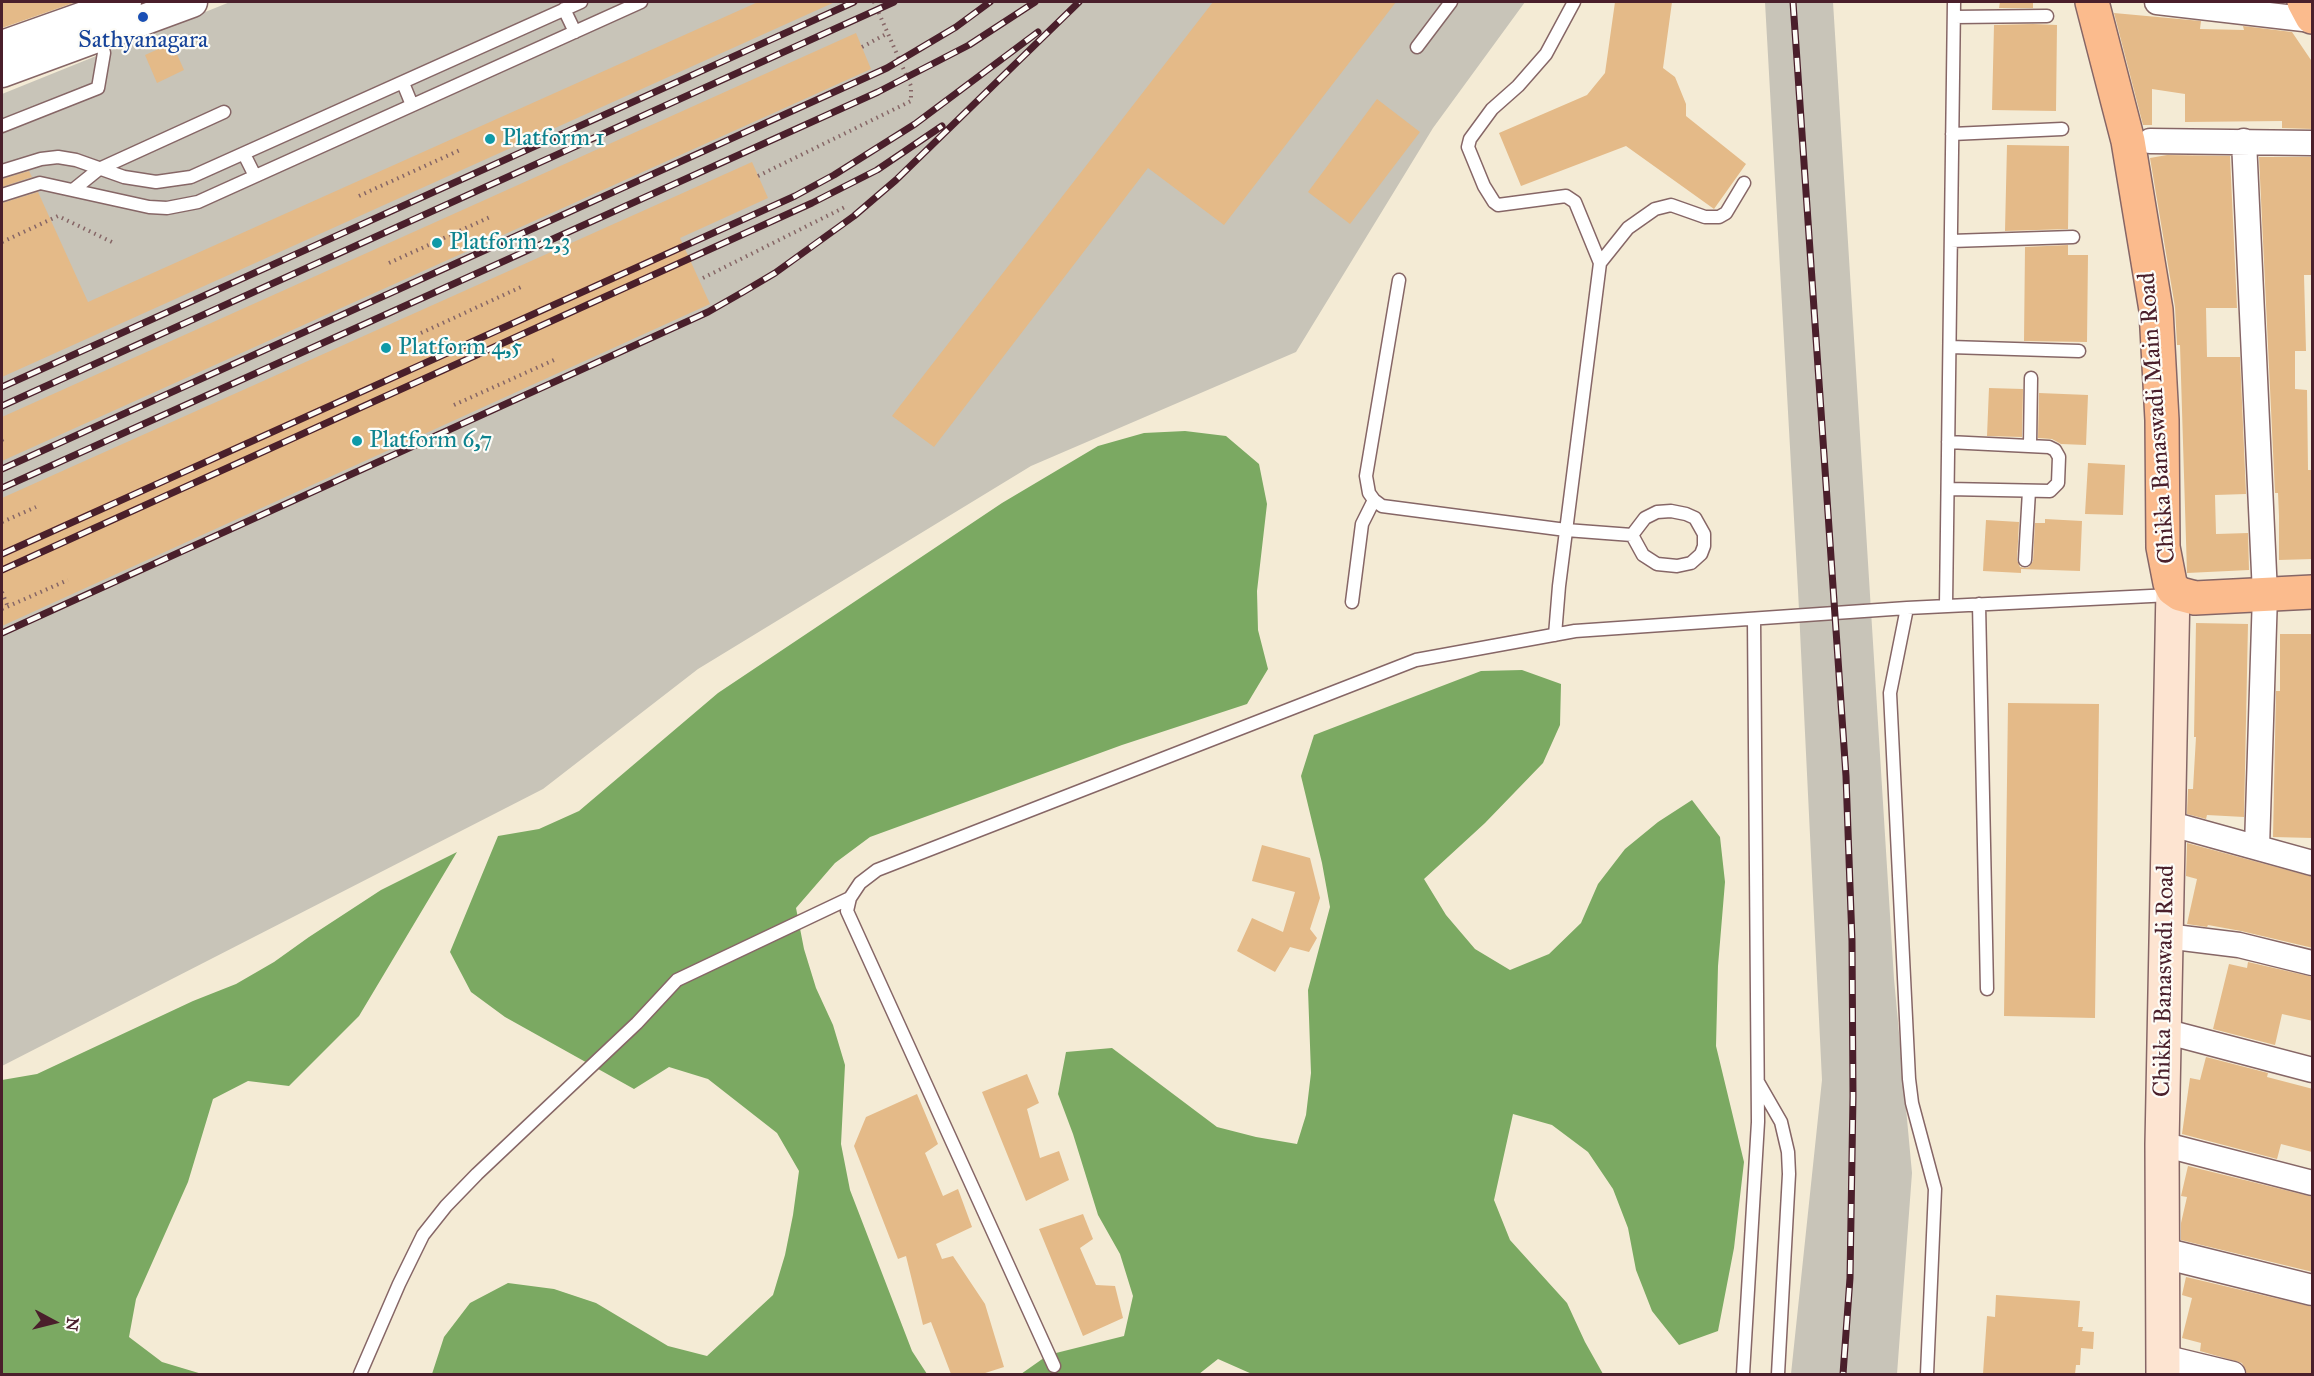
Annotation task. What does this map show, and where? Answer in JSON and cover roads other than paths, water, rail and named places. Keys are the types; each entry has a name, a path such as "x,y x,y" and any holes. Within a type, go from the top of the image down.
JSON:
{"main road":[{"name":"Chikka Banaswadi Main Road","path":"2092,2 2128,141 2156,310 2162,420 2163,547 2167,575 2173,592"},
{"path":"2304,2 2313,18"},
{"path":"2173,592 2194,598 2313,592"},
{"name":"Chikka Banaswadi Road","path":"2163,1366 2162,1144 2173,592"}],"street":[{"path":"2,72 29,60 93,18 126,2"},
{"path":"2,46 93,18 192,2"},
{"path":"2157,2 2313,18"},
{"path":"2150,141 2313,143"},
{"path":"2244,141 2265,594 2257,847"},
{"path":"2168,823 2313,863"},
{"path":"2166,936 2239,945 2313,963"},
{"path":"2164,1031 2313,1070"},
{"path":"2162,1144 2313,1183"},
{"path":"2163,1252 2313,1290"},
{"path":"2163,1366 2233,1374"}],"lane":[{"path":"2,171 41,159 58,157 76,160 124,177 169,182 191,177 581,2"},
{"path":"2,195 40,183 149,207 167,208 198,202 641,2"},
{"path":"1417,47 1451,2"},
{"path":"1555,635 1600,262 1575,202 1566,196 1498,205 1484,186 1468,147 1470,139 1492,109 1518,86 1546,54 1574,2"},
{"path":"1946,605 1954,2"},
{"path":"564,9 575,32"},
{"path":"1954,17 2047,16"},
{"path":"2,126 98,88 104,52 93,18"},
{"path":"403,83 412,105"},
{"path":"73,190 99,169 224,112"},
{"path":"1952,134 2061,129"},
{"path":"244,154 255,176"},
{"path":"1600,262 1628,228 1655,209 1671,205 1705,217 1719,217 1726,213 1744,183"},
{"path":"1951,241 2073,237"},
{"path":"1399,280 1366,476 1369,493 1374,501 1382,506 1566,530 1632,535"},
{"path":"1950,347 2079,351"},
{"path":"2030,445 2031,378"},
{"path":"1948,442 2049,447 2055,450 2059,457 2058,483 2050,491 1948,489"},
{"path":"2025,560 2029,491"},
{"path":"1352,602 1362,524 1374,501"},
{"path":"1671,511 1695,518 1704,534 1704,546 1701,554 1691,562 1667,566 1657,564 1643,555 1632,535 1645,518 1657,512 1671,511"},
{"path":"1054,1366 847,911 850,898 860,883 877,870 1416,660 1575,631 1946,605 2173,592"},
{"path":"1979,604 1987,989"},
{"path":"1907,608 1890,693 1909,1079 1912,1103 1935,1189 1927,1374"},
{"path":"1743,1374 1758,1122 1754,619"},
{"path":"360,1374 423,1235 477,1173 637,1023 677,980 850,898"},
{"path":"1758,1081 1781,1122 1788,1152 1789,1174 1778,1374"}],"railway":[{"path":"2,387 854,2"},
{"path":"2,406 894,2"},
{"path":"2,469 887,68 956,27 990,2"},
{"path":"2,488 878,92 969,45 1035,2"},
{"path":"2,633 708,312 743,292 775,273 854,216 896,180 1079,2"},
{"path":"1793,2 1846,776 1852,941 1853,1096 1850,1278 1843,1374"},
{"path":"2,554 795,196 834,175 915,124 1038,32"},
{"path":"2,570 812,203 877,170 942,126"}],"place":[{"name":"Sathyanagara","path":"143,17"},
{"name":"Platform 1","path":"490,139"},
{"name":"Platform 2,3","path":"437,243"},
{"name":"Platform 4,5","path":"386,348"},
{"name":"Platform 6,7","path":"357,441"}]}
